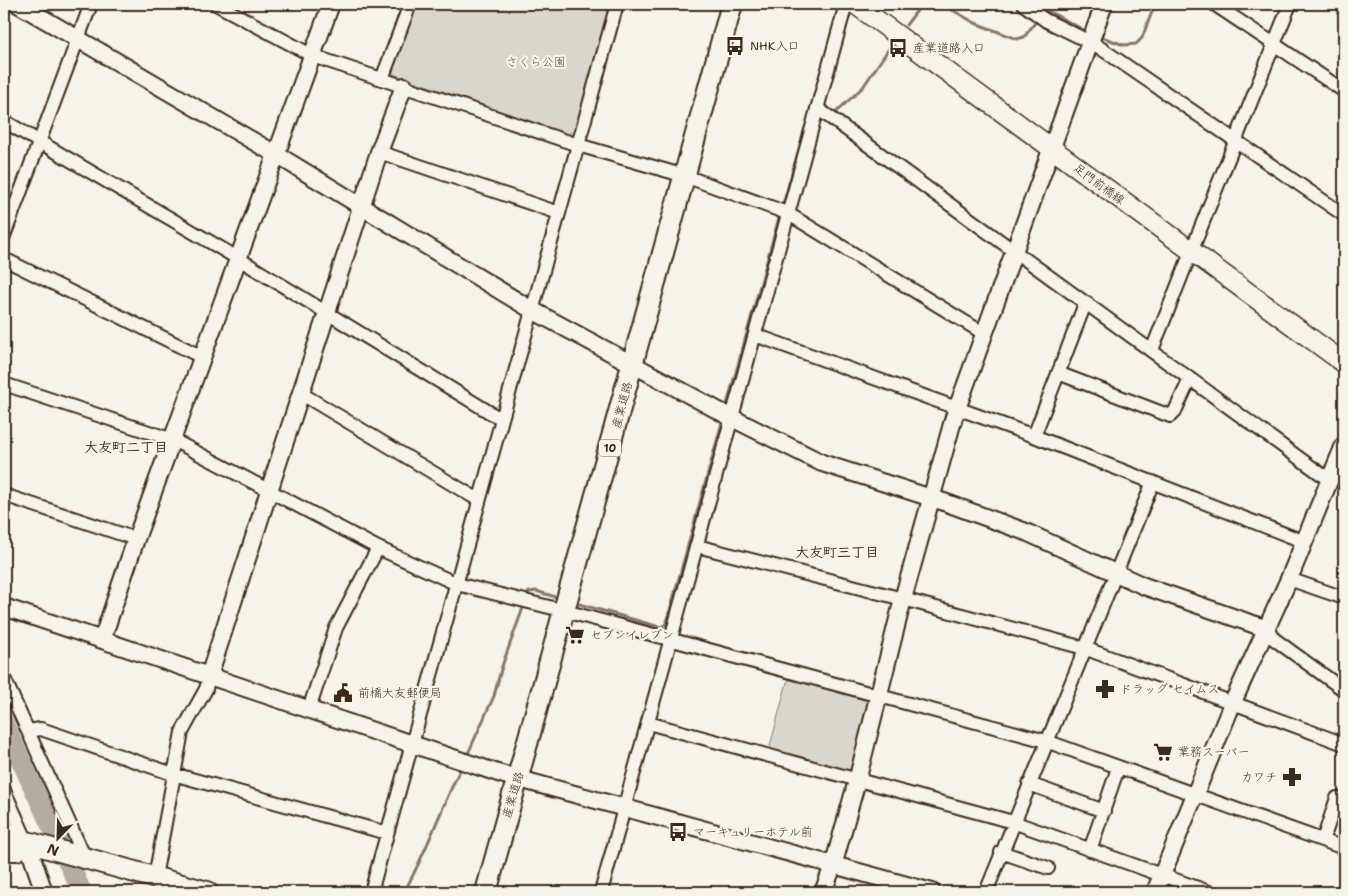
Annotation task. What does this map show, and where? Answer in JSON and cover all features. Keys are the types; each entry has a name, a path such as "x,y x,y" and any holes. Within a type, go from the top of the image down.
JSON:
{"main road":[{"name":"産業道路","path":"486,892 732,4"},
{"name":"足門前橋線","path":"855,4 1344,363"},
{"path":"4,831 32,844"},
{"path":"4,841 32,844 207,892"}],"street":[{"path":"18,4 277,155 532,310 732,418 822,462 1026,532 1117,574 1267,629 1274,639 1344,690"},
{"path":"4,236 91,4"},
{"path":"216,4 312,56 578,145 685,176 788,213 983,334"},
{"path":"102,640 136,539 204,358 332,4"},
{"path":"382,79 410,4"},
{"path":"371,892 617,4"},
{"path":"601,892 846,4"},
{"path":"1023,4 1046,20 1090,42 1344,215"},
{"path":"823,892 833,866 857,781 903,599 957,408 1050,148 1104,4"},
{"path":"1214,4 1344,91"},
{"path":"1152,350 1290,4"},
{"path":"155,877 182,732 206,688 379,152 404,86"},
{"path":"817,108 1321,474 1331,479"},
{"path":"4,121 502,418"},
{"path":"379,152 559,213"},
{"path":"4,259 204,358"},
{"path":"1034,436 1087,303"},
{"path":"754,335 1034,436 1305,542"},
{"path":"1058,373 1170,416 1175,411 1190,379"},
{"path":"4,384 173,440 378,548 457,584 565,611 1046,741 1344,848"},
{"path":"302,394 472,496 479,498"},
{"path":"1155,892 1233,702 1305,542 1344,445"},
{"path":"986,892 1153,482"},
{"path":"4,495 136,539"},
{"path":"697,546 1084,648 1344,744"},
{"path":"309,709 336,628 378,548"},
{"path":"1289,579 1344,598"},
{"path":"4,607 518,779 932,892"},
{"path":"4,678 82,857"},
{"path":"648,723 1013,822 1209,892"},
{"path":"28,731 41,729 173,774 386,833"},
{"path":"1090,850 1118,768"},
{"path":"1029,784 1104,811"},
{"path":"4,790 7,808 32,844 44,892"},
{"path":"1323,840 1337,798"},
{"path":"4,852 17,852 32,844"},
{"path":"1002,852 1048,868"}],"green space":[{"name":"さくら公園","path":"416,4 611,4 578,130 566,134 393,74 392,66"},
{"path":"791,679 864,700 869,706 852,768 845,772 772,750 770,746 787,682"}],"waterway":[{"path":"906,25 922,4"},
{"path":"942,4 975,23 1017,39 1024,37 1038,19"},
{"path":"1099,36 1124,45 1136,44 1142,38 1155,4"},
{"path":"1043,15 1048,11 1088,32"},
{"path":"833,115 863,87 890,47"},
{"path":"782,208 805,128 807,127"},
{"path":"726,408 780,214"},
{"path":"572,602 660,627 666,625 723,419"},
{"path":"526,599 529,592 536,591 559,598"},
{"path":"466,758 494,696 502,666 524,605"},
{"path":"4,724 82,892"},
{"path":"404,892 420,861 462,766"}],"place":[{"name":"NHK入口","path":"735,46"},
{"name":"産業道路入口","path":"898,48"},
{"name":"セブンイレブン","path":"575,635"},
{"name":"ドラッグ セイムス","path":"1105,689"},
{"name":"前橋大友郵便局","path":"343,693"},
{"name":"業務スーパー","path":"1163,752"},
{"name":"カワチ","path":"1292,777"},
{"name":"マーキュリーホテル前","path":"678,832"}],"district":[{"name":"大友町二丁目","path":"126,447"},
{"name":"大友町三丁目","path":"837,552"}]}
